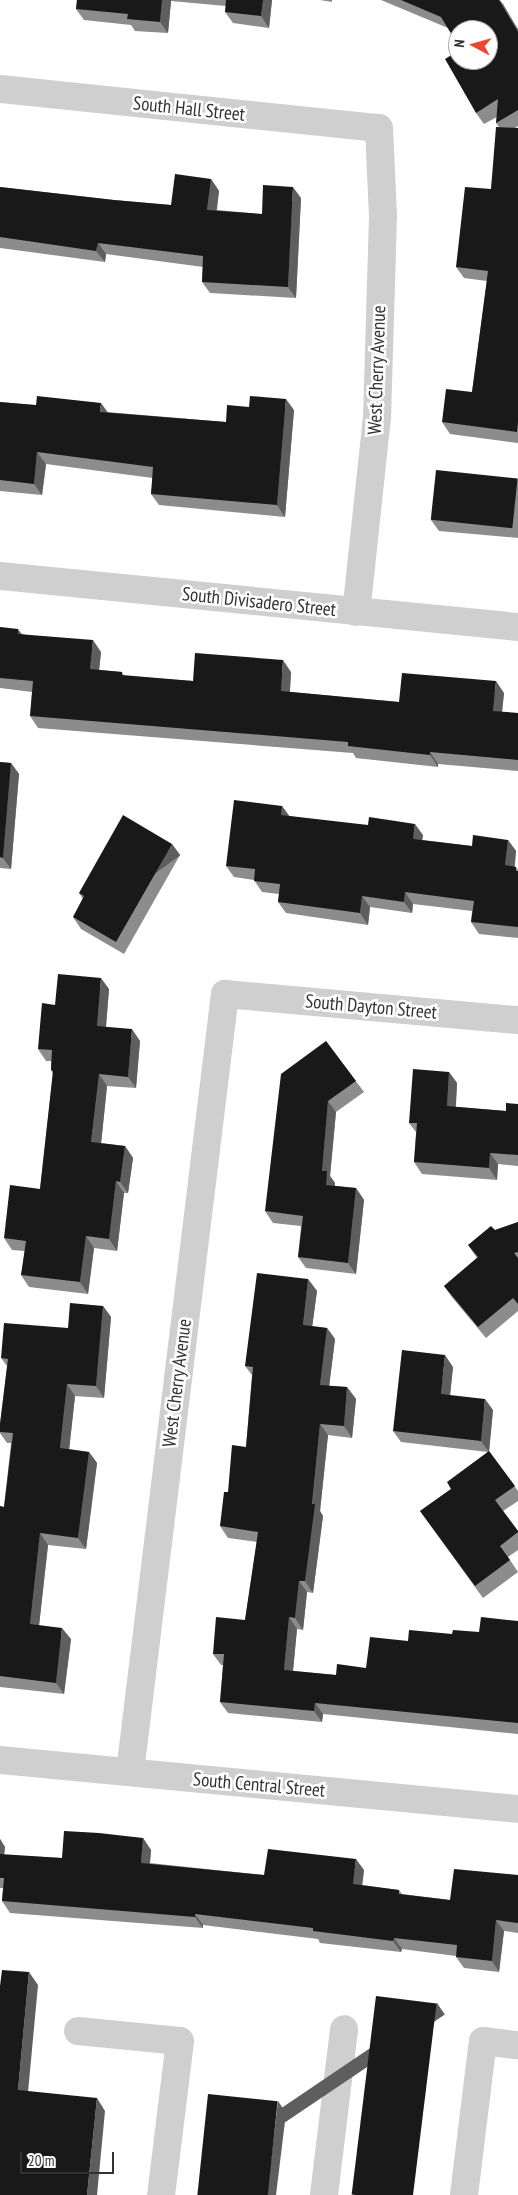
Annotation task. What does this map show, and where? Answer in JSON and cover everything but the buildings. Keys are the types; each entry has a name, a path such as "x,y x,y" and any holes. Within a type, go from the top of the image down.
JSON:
{"street":[{"name":"South Hall Street","path":"0,89 379,128"},
{"name":"West Cherry Avenue","path":"356,612 377,417 383,216 379,128"},
{"name":"South Divisadero Street","path":"0,576 518,627"},
{"name":"West Cherry Avenue","path":"130,1772 225,994"},
{"name":"South Dayton Street","path":"225,994 518,1020"},
{"name":"South Central Street","path":"0,1760 518,1809"},
{"path":"324,2195 344,2029"},
{"path":"78,2031 180,2041 161,2195"},
{"path":"464,2195 483,2041 518,2045"}]}
